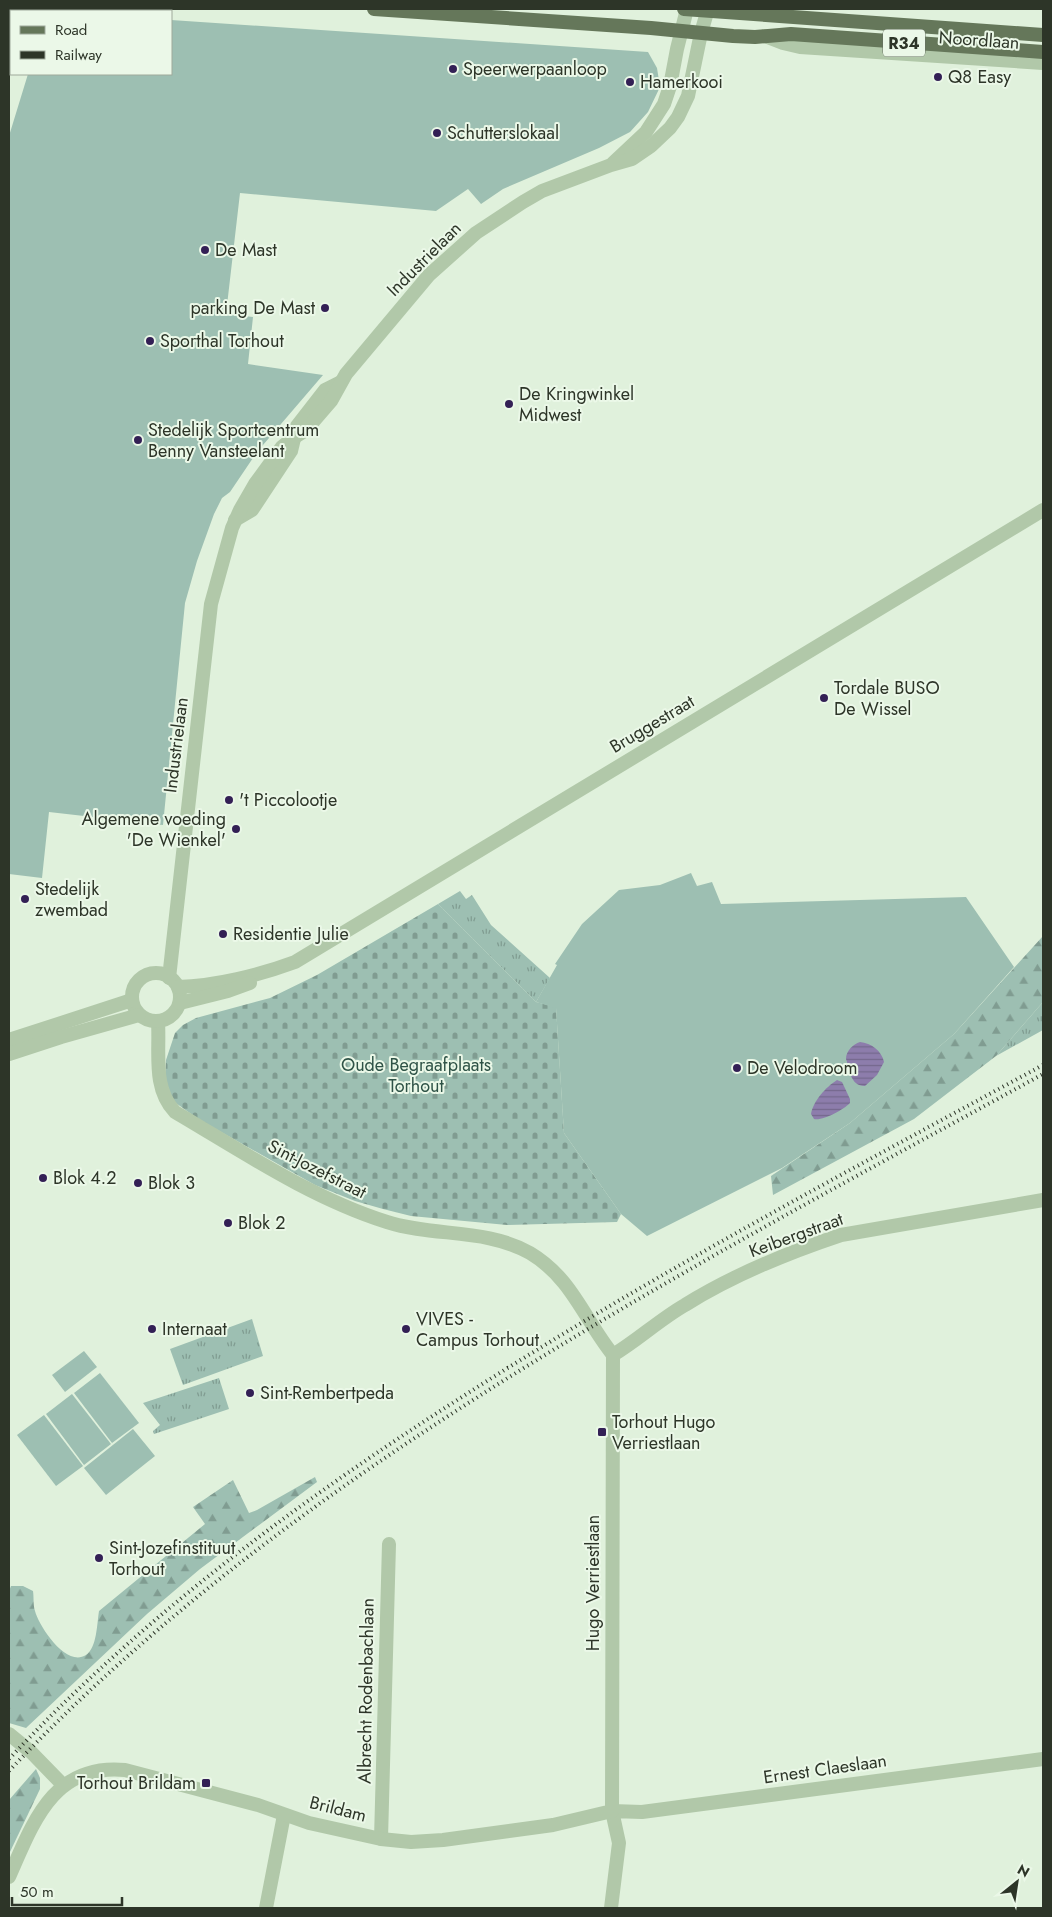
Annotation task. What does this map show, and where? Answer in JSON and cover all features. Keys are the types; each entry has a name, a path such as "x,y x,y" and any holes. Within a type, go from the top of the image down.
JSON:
{"main road":[{"name":"Noordlaan","path":"374,9 746,36 777,34 815,36 1043,52"},
{"name":"Noordlaan","path":"686,9 1043,34"}],"street":[{"name":"Industrielaan","path":"611,165 646,132 661,111 670,86 686,9"},
{"name":"Industrielaan","path":"174,982 211,604 235,520 254,484 282,447 306,430 331,401 341,382 429,275 476,233 542,191 632,159 641,154 670,128 678,117 691,87 701,33 708,10"},
{"name":"Noordlaan","path":"765,36 800,47 1043,63"},
{"name":"Bruggestraat","path":"180,1003 228,991 253,982 295,962 1043,510"},
{"name":"Bruggestraat","path":"174,982 216,984 280,968"},
{"path":"157,973 174,982 180,1003 170,1017 158,1022 146,1020 134,1008 132,992 142,978 149,974 157,973"},
{"path":"9,1040 132,1000"},
{"path":"9,1054 140,1015"},
{"name":"Sint-Jozefstraat","path":"158,1022 161,1090 168,1105 176,1112 335,1204 389,1223 444,1233 492,1238 531,1254 567,1284 598,1337 613,1355"},
{"name":"Keibergstraat","path":"613,1355 696,1298 781,1256 841,1235 1043,1200"},
{"name":"Hugo Verriestlaan","path":"611,1908 619,1843 612,1811 613,1355"},
{"name":"Albrecht Rodenbachlaan","path":"381,1839 389,1544"},
{"path":"9,1734 62,1785 48,1800 39,1814 9,1877"},
{"name":"Ernest Claeslaan","path":"612,1811 642,1812 1043,1758"},
{"name":"Brildam","path":"62,1785 81,1775 94,1771 109,1768 125,1770 258,1805 309,1822 381,1839 411,1842 443,1840 553,1825 612,1811"},
{"path":"266,1908 284,1815"}],"green space":[{"name":"Stedelijk Sportcentrum Benny Vansteelant","path":"172,20 648,52 657,68 660,87 648,112 630,132 599,148 503,189 481,204 468,189 436,211 240,193 226,314 253,317 248,364 323,375 257,452 230,492 222,498 214,514 197,561 185,603 163,825 49,812 42,878 9,874 9,136 28,75 172,75"},
{"name":"De Velodroom","path":"691,873 697,886 712,882 721,904 966,897 1014,967 954,1034 850,1123 782,1168 647,1236 621,1214 564,1133 556,1008 536,1002 557,965 555,964 582,924 619,890 660,885"},
{"path":"460,891 466,899 472,895 491,925 550,978 536,1002 438,904"},
{"name":"Oude Begraafplaats Torhout","path":"438,904 536,1002 556,1007 564,1133 621,1214 617,1222 507,1225 411,1216 383,1209 355,1201 315,1185 198,1119 173,1101 165,1078 166,1060 175,1033 183,1025 196,1018 270,998 317,975"},
{"path":"1043,936 1043,1002 996,1056 914,1119 773,1195 771,1176 850,1123 954,1034"},
{"path":"1043,1002 1043,1030 996,1056"},
{"path":"252,1319 263,1356 183,1385 170,1349"},
{"path":"84,1351 97,1367 65,1392 52,1375"},
{"path":"100,1373 139,1423 112,1443 74,1393"},
{"path":"219,1378 229,1409 154,1434 153,1431 160,1425 143,1403"},
{"path":"72,1394 111,1444 84,1465 46,1414"},
{"path":"44,1415 83,1466 56,1486 17,1435"},
{"path":"133,1429 155,1456 106,1495 84,1468"},
{"path":"315,1477 317,1482 200,1569 147,1614 26,1728 9,1723 9,1591 11,1586 23,1586 33,1591 34,1609 54,1644 70,1656 86,1655 90,1652 94,1641 99,1611 205,1524 193,1507 233,1480 249,1513"},
{"path":"36,1769 40,1778 40,1789 9,1854 9,1800"}],"shaded area":[{"path":"860,1042 875,1048 881,1054 884,1062 877,1075 865,1086 853,1080 846,1059 850,1048"},
{"path":"837,1080 842,1082 850,1103 833,1114 814,1119 811,1114 814,1104 824,1090"}],"railway":[{"path":"9,1759 61,1706 169,1608 283,1519 403,1435 536,1351 679,1266 824,1184 1043,1065"},
{"path":"9,1771 60,1719 167,1622 280,1533 398,1449 602,1320 821,1195 1043,1074"}],"place":[{"name":"Speerwerpaanloop","path":"453,69"},
{"name":"Q8 Easy","path":"938,77"},
{"name":"Hamerkooi","path":"630,82"},
{"name":"Schutterslokaal","path":"437,133"},
{"name":"De Mast","path":"205,250"},
{"name":"parking De Mast","path":"325,308"},
{"name":"Sporthal Torhout","path":"150,341"},
{"name":"De Kringwinkel Midwest","path":"509,404"},
{"name":"Stedelijk Sportcentrum Benny Vansteelant","path":"138,440"},
{"name":"Tordale BUSO De Wissel","path":"824,698"},
{"name":"'t Piccolootje","path":"229,800"},
{"name":"Algemene voeding 'De Wienkel'","path":"236,829"},
{"name":"Stedelijk zwembad","path":"25,899"},
{"name":"Residentie Julie","path":"223,934"},
{"name":"De Velodroom","path":"737,1068"},
{"name":"Blok 4.2","path":"43,1178"},
{"name":"Blok 3","path":"138,1183"},
{"name":"Blok 2","path":"228,1223"},
{"name":"Internaat","path":"152,1329"},
{"name":"VIVES - Campus Torhout","path":"406,1329"},
{"name":"Sint-Rembertpeda","path":"250,1393"},
{"name":"Torhout Hugo Verriestlaan","path":"602,1432"},
{"name":"Sint-Jozefinstituut Torhout","path":"99,1558"},
{"name":"Torhout Brildam","path":"206,1783"}]}
